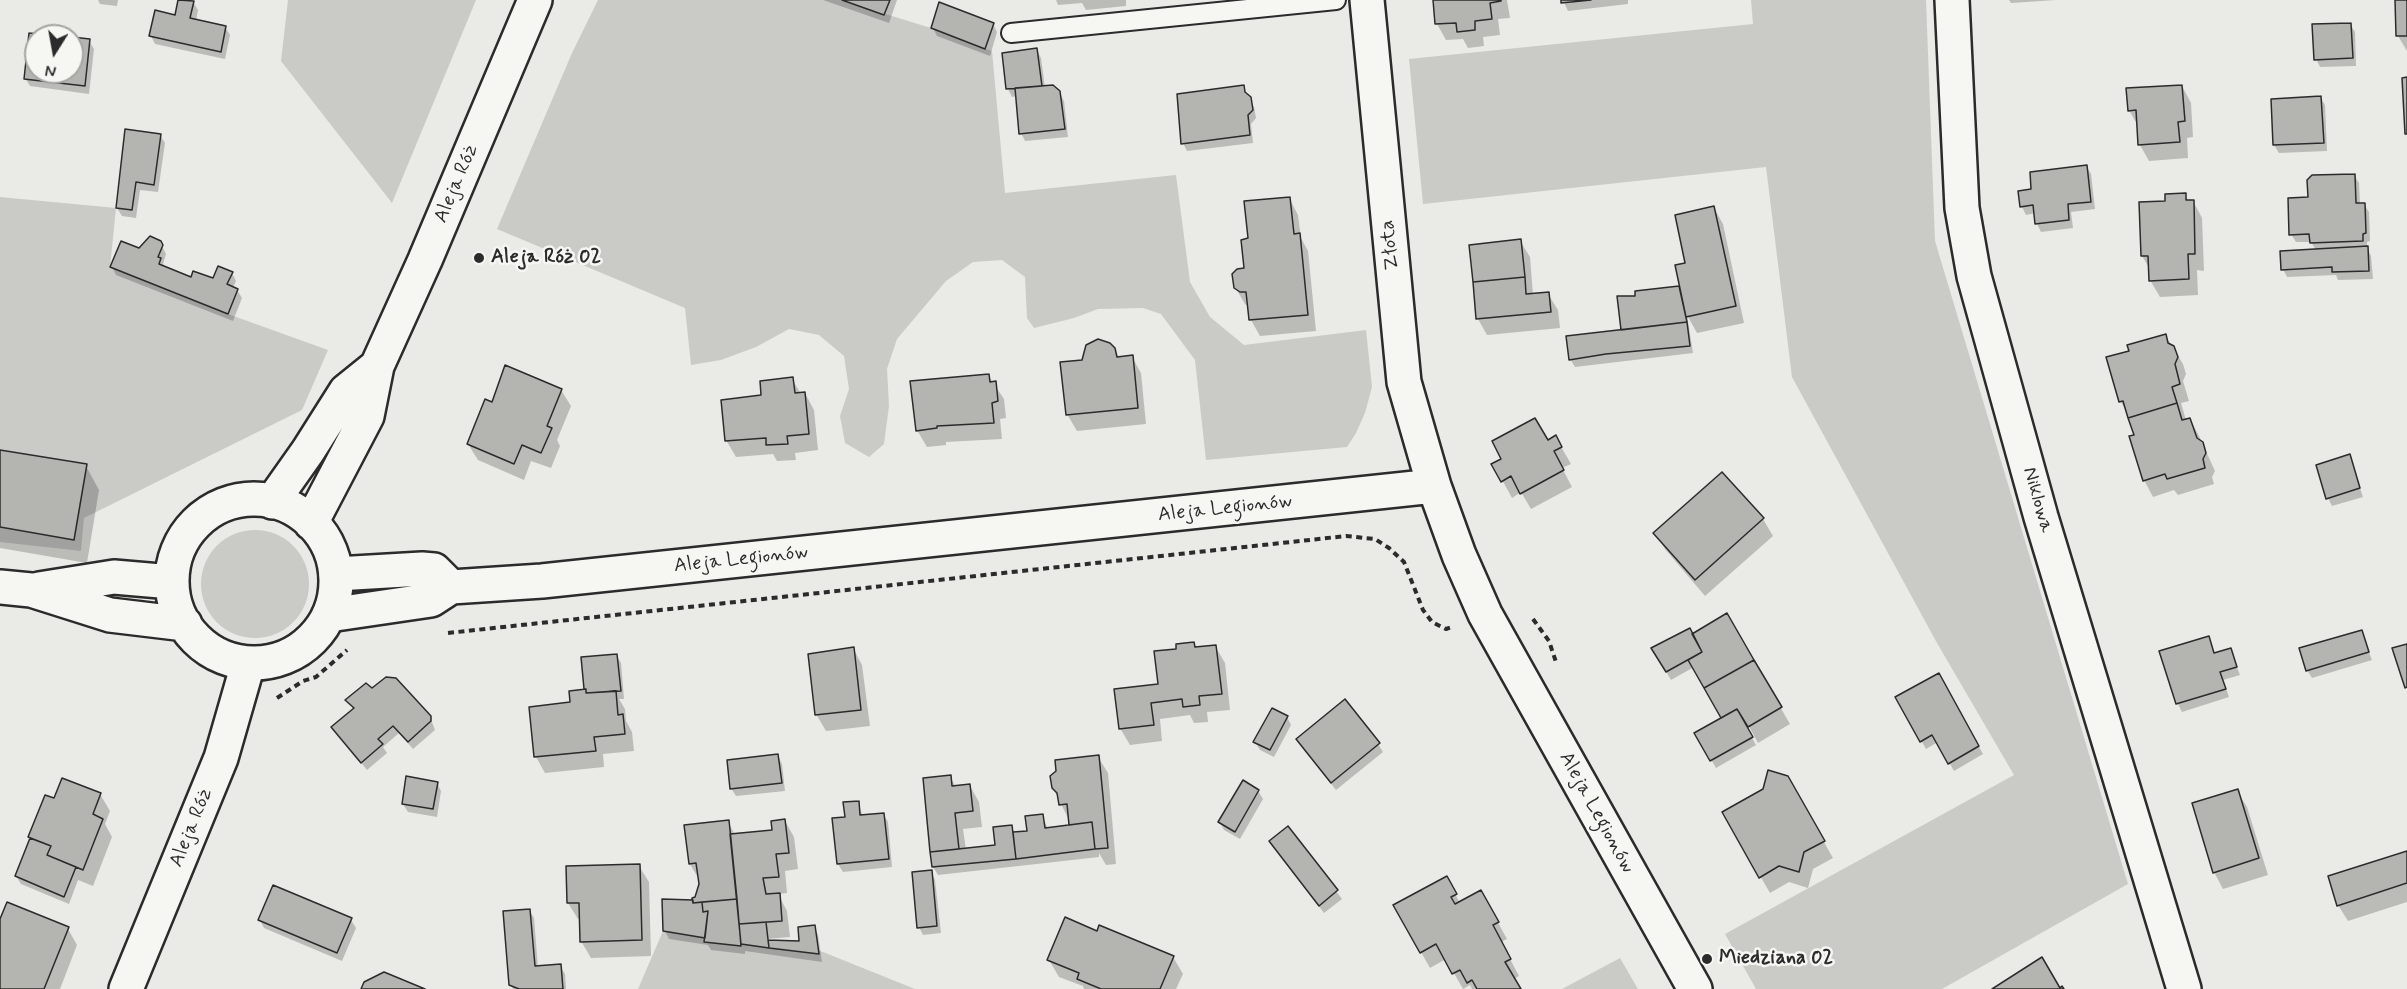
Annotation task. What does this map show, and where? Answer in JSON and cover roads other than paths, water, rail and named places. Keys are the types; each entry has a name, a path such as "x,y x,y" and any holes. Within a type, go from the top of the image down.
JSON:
{"street":[{"name":"Aleja Róż","path":"311,523 367,416 377,366 425,260 535,0"},
{"name":"Złota","path":"1367,0 1404,382 1434,486"},
{"name":"Niklowa","path":"1952,0 1962,208 1974,276 2044,528 2184,989"},
{"name":"Aleja Róż","path":"272,502 346,391 377,366"},
{"name":"Aleja Legionów","path":"329,615 431,600 451,587 553,580 1434,486 1459,555 1485,614 1695,989"},
{"path":"261,499 282,504 301,514 311,523 328,546 336,574 336,588 329,615 308,645 290,656 269,662 248,663 227,659 207,649 191,635 180,617 173,596 172,582 176,554 186,535 201,519 219,507 239,500 261,499"},
{"path":"336,574 422,568 434,570 451,587"},
{"path":"15,589 114,577 172,582"},
{"path":"15,589 110,615 185,624"},
{"name":"Aleja Róż","path":"126,989 220,758 248,663"}],"lane":[{"path":"1011,33 1336,0"}],"place":[{"name":"Aleja Róż 02","path":"479,258"},
{"name":"Miedziana 02","path":"1707,959"}]}
